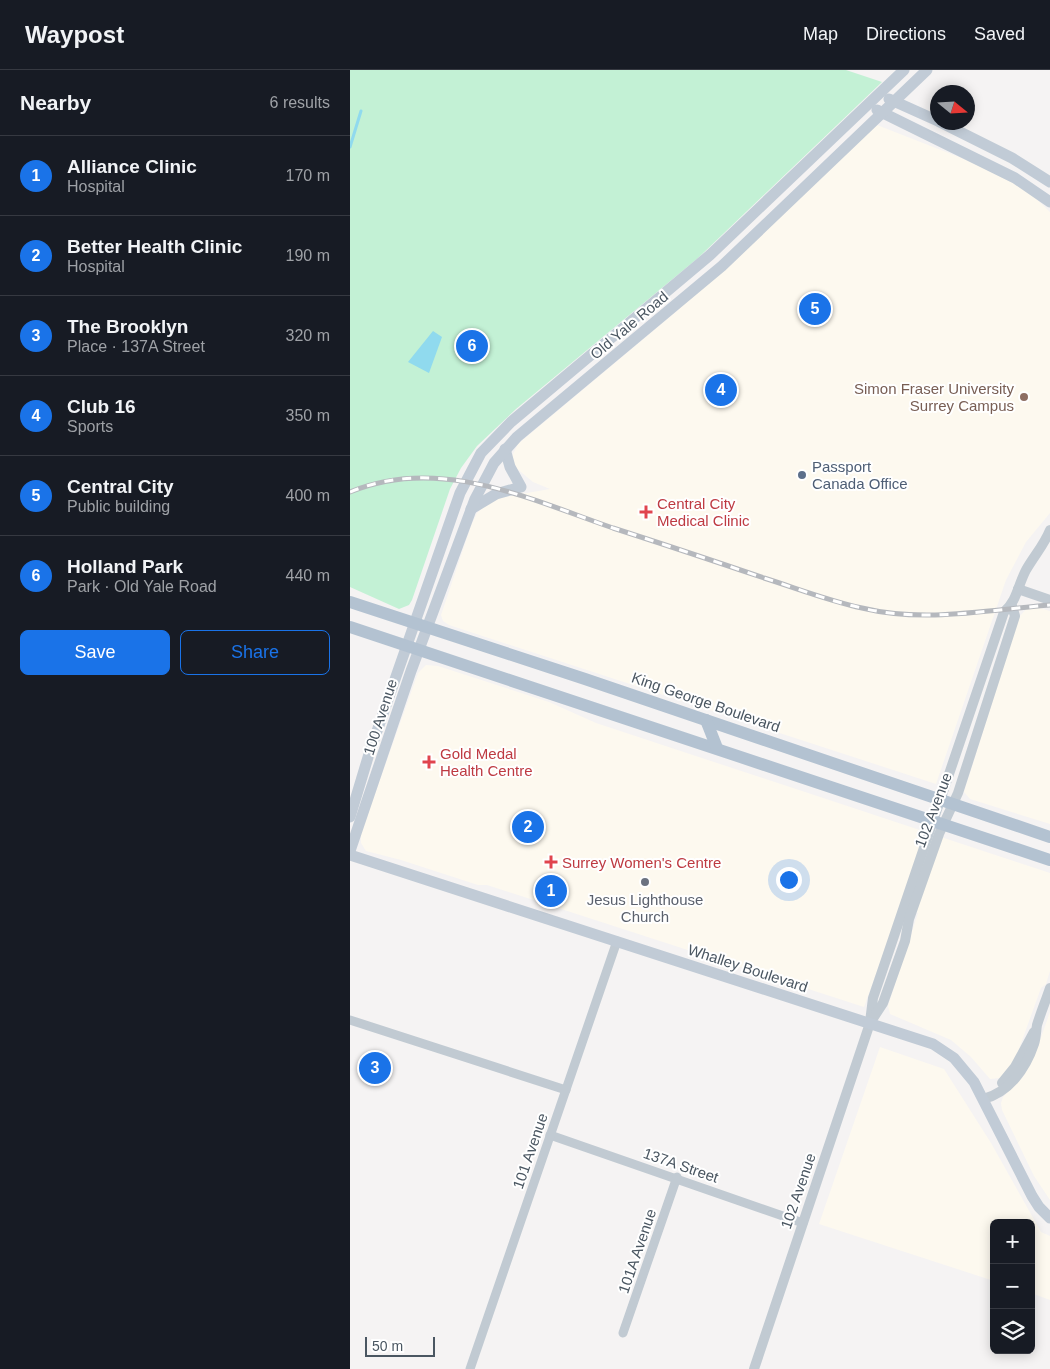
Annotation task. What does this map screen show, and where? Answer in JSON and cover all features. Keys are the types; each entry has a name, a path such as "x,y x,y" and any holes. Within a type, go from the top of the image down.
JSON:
{"main road":[{"name":"Old Yale Road","path":"415,623 460,493 481,453 511,422 689,274 904,70"},
{"name":"Old Yale Road","path":"413,647 428,627 471,509 486,475 505,449 697,288 928,70"},
{"path":"879,94 930,118"},
{"path":"866,106 882,112 1016,178 1050,202"},
{"path":"955,130 1028,167 1050,182"},
{"path":"975,158 1028,167"},
{"path":"689,274 697,288"},
{"path":"471,509 496,494 521,487 510,467 505,449"},
{"name":"King George Boulevard","path":"350,602 954,803 1050,837"},
{"name":"100 Avenue","path":"350,853 413,647 415,623"},
{"path":"350,627 683,736 1050,860"},
{"name":"100 Avenue","path":"350,817 369,754 413,647"},
{"path":"683,736 706,720 717,748"},
{"name":"Whalley Boulevard","path":"350,853 870,1023 921,1040 944,1051 962,1067 983,1099 1032,1196 1039,1207 1050,1218"}],"street":[{"name":"102 Avenue","path":"754,1369 870,1023 873,998 938,822 941,799 1004,612 1012,606 1027,568 1047,543 1050,530"},
{"path":"1018,589 1050,600"},
{"name":"102 Avenue","path":"938,822 954,803 1016,616 1012,606"},
{"name":"101 Avenue","path":"470,1369 617,941"},
{"path":"983,1099 987,1092 1004,1081 1015,1067 1037,1027 1050,988"},
{"path":"350,1020 566,1090"},
{"name":"137A Street","path":"550,1135 676,1177 803,1223"},
{"name":"101A Avenue","path":"623,1333 676,1177"}],"shaded area":[{"path":"877,125 969,161 1027,190 1050,212 1050,513 1026,542 1006,580 936,784 449,625 443,621 441,615 477,513 493,499 550,489 533,482 515,467 512,456 518,444 677,311"},
{"path":"1030,605 1050,611 1050,824 970,799 964,792 1019,617"},
{"path":"426,665 438,666 549,702 596,723 1050,873 1050,971 1046,984 1041,988 1015,1060 1000,1078 990,1079 971,1057 951,1040 890,1014 888,1006 918,913 900,908 864,1007 487,885 478,885 401,860 366,851 361,843 361,833 418,673"},
{"path":"1050,1012 1050,1200 1034,1176 1002,1110 1001,1103 1003,1097 1023,1077 1038,1046"},
{"path":"880,1047 944,1069 991,1143 1034,1219 990,1219 990,1280 819,1224"},
{"path":"1035,1221 1041,1232 1050,1236 1050,1300 1035,1294"}],"green space":[{"path":"350,70 846,70 882,82 698,258 516,409 477,446 461,468 450,489 412,600 409,605 399,609 350,587"}],"water":[{"path":"433,331 442,337 429,373 408,362"}],"waterway":[{"path":"350,147 361,111"}],"railway":[{"path":"350,492 383,482 417,478 450,479 483,485 516,494 825,598 885,612 908,615 956,614 1050,605"}],"place":[{"name":"Central City","path":"815,309"},
{"name":"Holland Park","path":"472,346"},
{"name":"Club 16","path":"721,390"},
{"name":"Simon Fraser University Surrey Campus","path":"1024,397"},
{"name":"Passport Canada Office","path":"802,475"},
{"name":"Central City Medical Clinic","path":"646,512"},
{"name":"Gold Medal Health Centre","path":"429,762"},
{"name":"Better Health Clinic","path":"528,827"},
{"name":"Surrey Women's Centre","path":"551,862"},
{"name":"Jesus Lighthouse Church","path":"645,882"},
{"name":"Alliance Clinic","path":"551,891"},
{"name":"The Brooklyn","path":"375,1068"}]}
